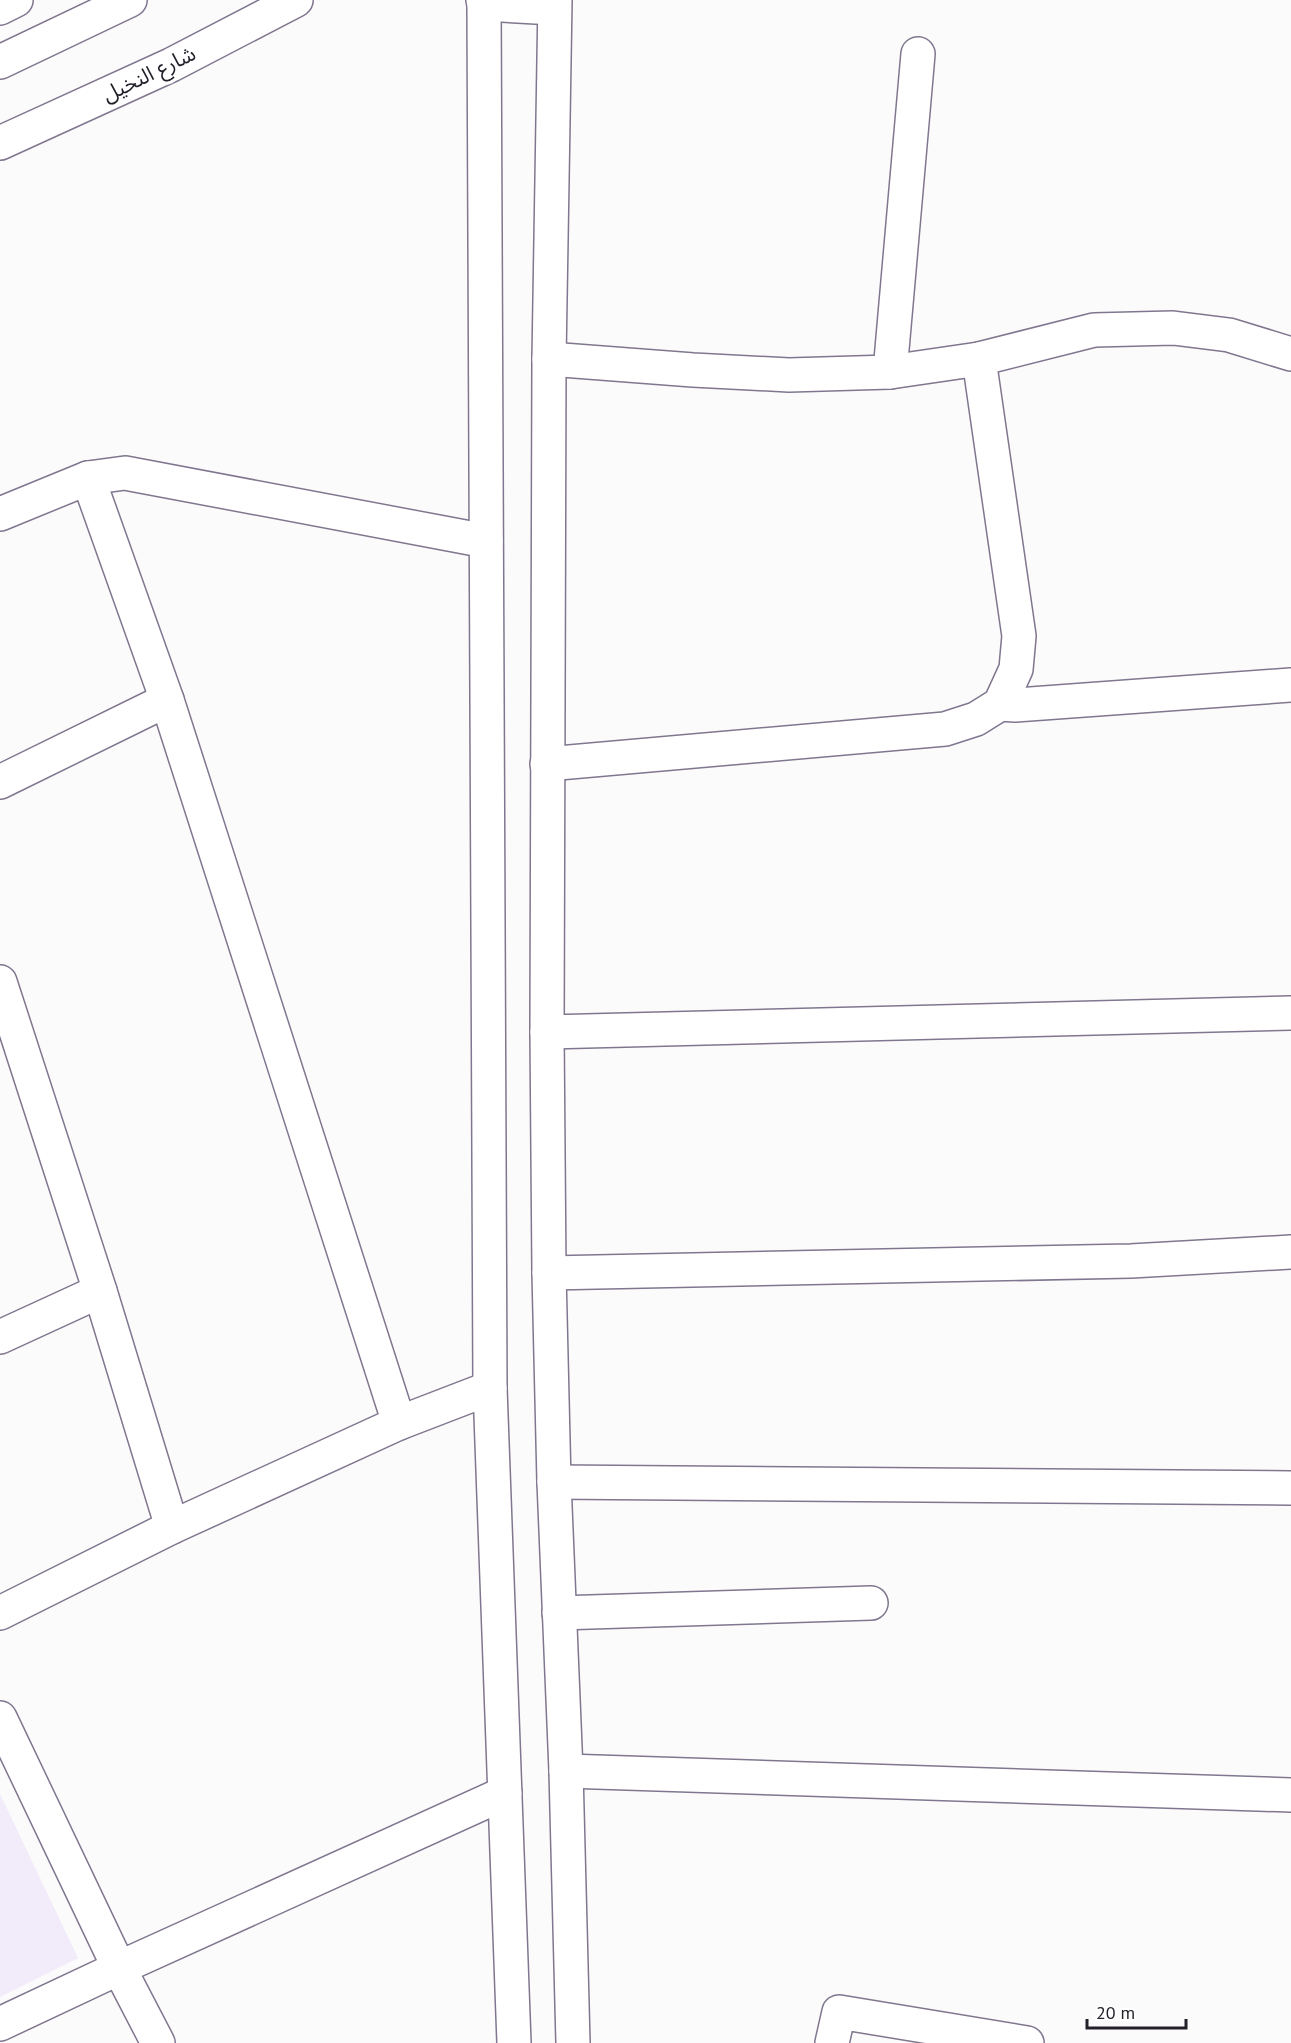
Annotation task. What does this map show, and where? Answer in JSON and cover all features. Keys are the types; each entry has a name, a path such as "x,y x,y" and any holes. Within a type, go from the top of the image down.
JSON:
{"street":[{"path":"0,8 16,0"},
{"path":"0,62 130,0"},
{"name":"شارع النخيل","path":"0,143 171,64 259,9 296,0"},
{"path":"514,2043 490,1388 483,2 555,4 549,359 547,764 549,1273 573,2043"},
{"path":"890,372 918,54"},
{"path":"549,359 789,375 890,372 980,359 1094,330 1173,328 1229,335 1291,354"},
{"path":"547,764 945,729 976,719 1000,704 1016,669 1019,636 980,359"},
{"path":"0,514 88,478 125,473 486,541"},
{"path":"88,478 167,700 399,1423"},
{"path":"1000,704 1015,705 1291,685"},
{"path":"0,782 167,700"},
{"path":"0,982 11,1054 100,1291 172,1527"},
{"path":"547,1032 1291,1013"},
{"path":"549,1273 1131,1261 1291,1252"},
{"path":"0,1337 100,1291"},
{"path":"0,1613 172,1527 399,1423 490,1388"},
{"path":"554,1482 1291,1488"},
{"path":"559,1613 871,1603"},
{"path":"0,1718 119,1968 158,2043"},
{"path":"566,1771 1291,1795"},
{"path":"0,2024 505,1793"},
{"path":"832,2043 839,2012 1027,2043"}],"shaded area":[{"path":"0,1794 78,1958 0,1997"}]}
